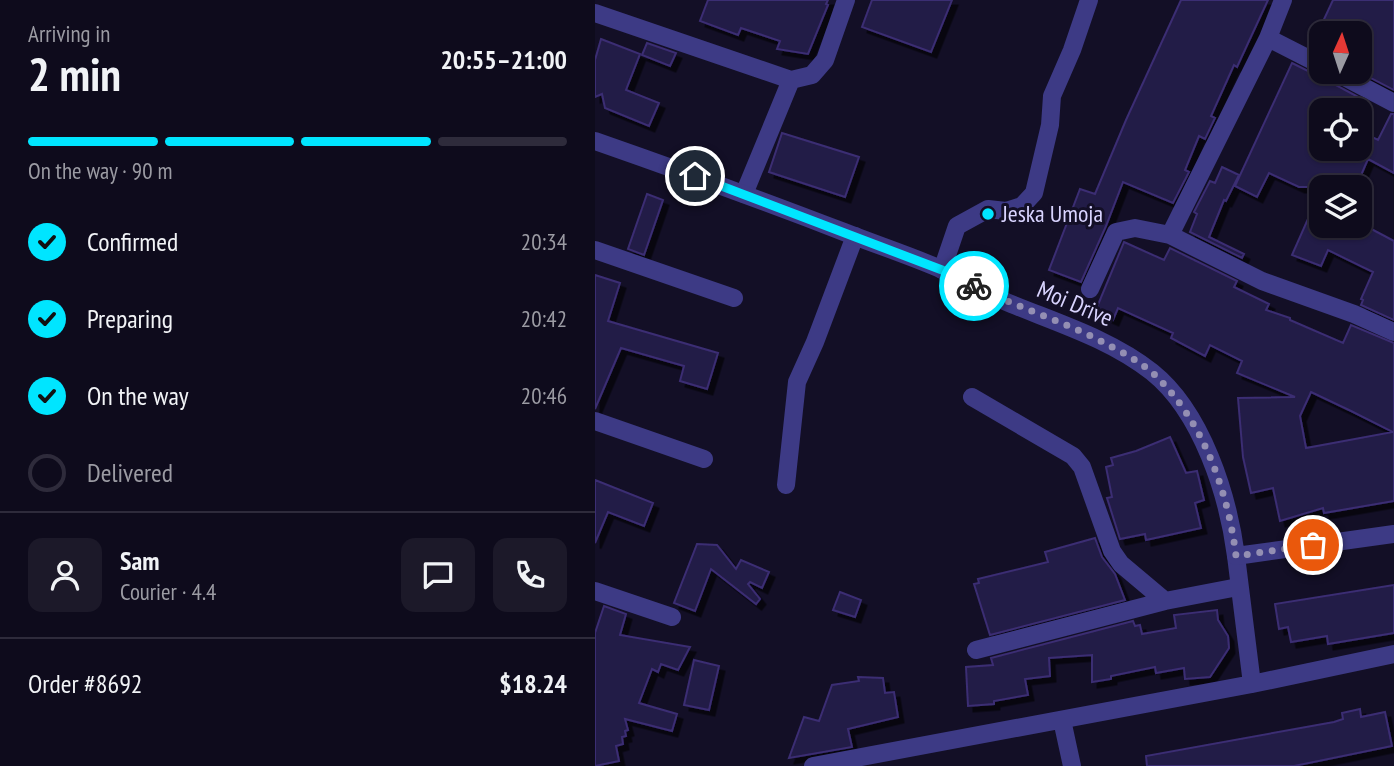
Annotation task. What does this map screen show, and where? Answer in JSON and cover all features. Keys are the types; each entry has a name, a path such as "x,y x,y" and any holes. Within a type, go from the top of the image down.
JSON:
{"street":[{"path":"595,13 791,80 812,75 825,60 846,0"},
{"path":"942,270 957,226 988,209 1006,211 1022,206 1034,193 1050,125 1052,96 1072,50 1089,0"},
{"path":"1170,235 1268,38 1283,0"},
{"path":"1268,38 1309,59"},
{"path":"744,194 791,80"},
{"path":"1358,84 1394,103"},
{"name":"Moi Drive","path":"595,141 744,194 942,270 1002,300 1109,345 1152,372 1178,399 1204,443 1226,508 1233,535 1252,684"},
{"path":"1090,289 1117,232 1135,228 1170,235 1262,281 1354,314 1394,332"},
{"path":"786,485 797,382 855,236"},
{"path":"595,250 734,298"},
{"path":"972,397 1073,456 1082,467 1112,551 1121,564 1165,601"},
{"path":"595,421 704,459"},
{"path":"1236,556 1394,534"},
{"path":"976,650 1165,601 1238,587"},
{"path":"595,592 672,617"},
{"path":"813,766 1252,684 1394,654"},
{"path":"1062,720 1072,766"}],"building":[{"path":"708,0 828,0 828,5 808,54 777,49 780,41 741,28 738,35 700,21"},
{"path":"872,0 952,0 931,52 862,27"},
{"path":"1181,0 1268,0 1237,67 1234,65 1211,116 1215,118 1205,139 1199,136 1185,170 1189,172 1173,203 1123,182 1081,282 1049,270 1080,189 1095,194"},
{"path":"1333,0 1394,0 1394,90 1372,79 1372,21 1323,21"},
{"path":"601,39 640,54 626,90 659,103 649,126 605,108 602,94 595,97 595,60"},
{"path":"647,43 676,53 670,66 642,55"},
{"path":"1292,63 1309,72 1309,84 1334,84 1360,98 1309,98 1309,161 1367,161 1361,175 1309,175 1309,187 1299,187 1269,173 1257,197 1235,186"},
{"path":"1391,114 1394,114 1394,173 1372,161 1372,137 1378,140"},
{"path":"782,133 859,157 845,197 769,172"},
{"path":"1222,167 1239,175 1226,201 1224,200 1209,237 1244,254 1242,258 1190,232 1197,214 1194,212 1210,181 1215,183"},
{"path":"647,194 663,200 644,255 628,249"},
{"path":"1309,217 1309,238 1372,238 1372,229 1394,241 1394,320 1361,305 1373,272 1328,250 1321,266 1292,255"},
{"path":"1124,242 1164,260 1170,248 1237,281 1234,287 1269,304 1266,310 1290,318 1343,343 1351,325 1394,343 1394,501 1324,513 1323,508 1280,521 1273,488 1251,493 1243,457 1238,398 1295,397 1237,373 1242,361 1210,345 1205,356 1171,338 1173,333 1118,308 1113,320 1095,312","holes":["1311,392 1393,432 1306,448 1300,416"]},
{"path":"595,275 620,283 608,321 718,353 707,389 680,381 684,366 621,348 595,409"},
{"path":"1170,437 1186,473 1197,471 1204,500 1195,503 1201,528 1146,540 1145,534 1120,539 1107,498 1112,497 1106,467 1113,465 1111,458"},
{"path":"595,480 653,503 644,526 608,512 595,543"},
{"path":"1095,538 1102,557 1115,574 1125,600 990,635 974,584 979,583 978,579 1048,562 1045,552"},
{"path":"697,544 717,545 736,569 741,560 769,572 762,588 750,582 748,584 760,599 756,604 711,569 695,611 674,603"},
{"path":"1394,585 1394,633 1328,644 1327,636 1291,642 1288,627 1279,629 1275,604"},
{"path":"840,592 861,600 855,617 833,610"},
{"path":"604,606 626,614 620,635 690,647 678,670 661,664 658,672 652,669 639,703 677,714 672,731 625,719 628,730 625,731 626,736 622,737 623,744 616,746 619,761 595,766 595,633"},
{"path":"1217,610 1218,620 1228,636 1229,648 1210,677 1185,679 1184,668 1156,673 1155,667 1092,682 1092,655 1049,658 1050,676 1025,679 1028,695 994,701 994,704 968,706 966,667 993,665 991,658 1133,621 1135,626 1140,625 1142,634 1176,628 1174,615"},
{"path":"694,660 719,666 709,710 684,705"},
{"path":"858,677 883,678 885,693 894,692 898,717 848,729 852,747 789,758 804,717 819,721 832,685 859,681"},
{"path":"1360,709 1361,717 1385,712 1392,746 1294,766 1147,766 1146,756 1334,722 1343,719 1342,713"}],"way so far":[{"path":"974,286 1109,345 1152,372 1178,399 1204,443 1226,508 1236,556 1313,545"}],"place":[{"name":"Jeska Umoja","path":"988,214"}],"route":[{"path":"695,176 942,270 974,286"}]}
